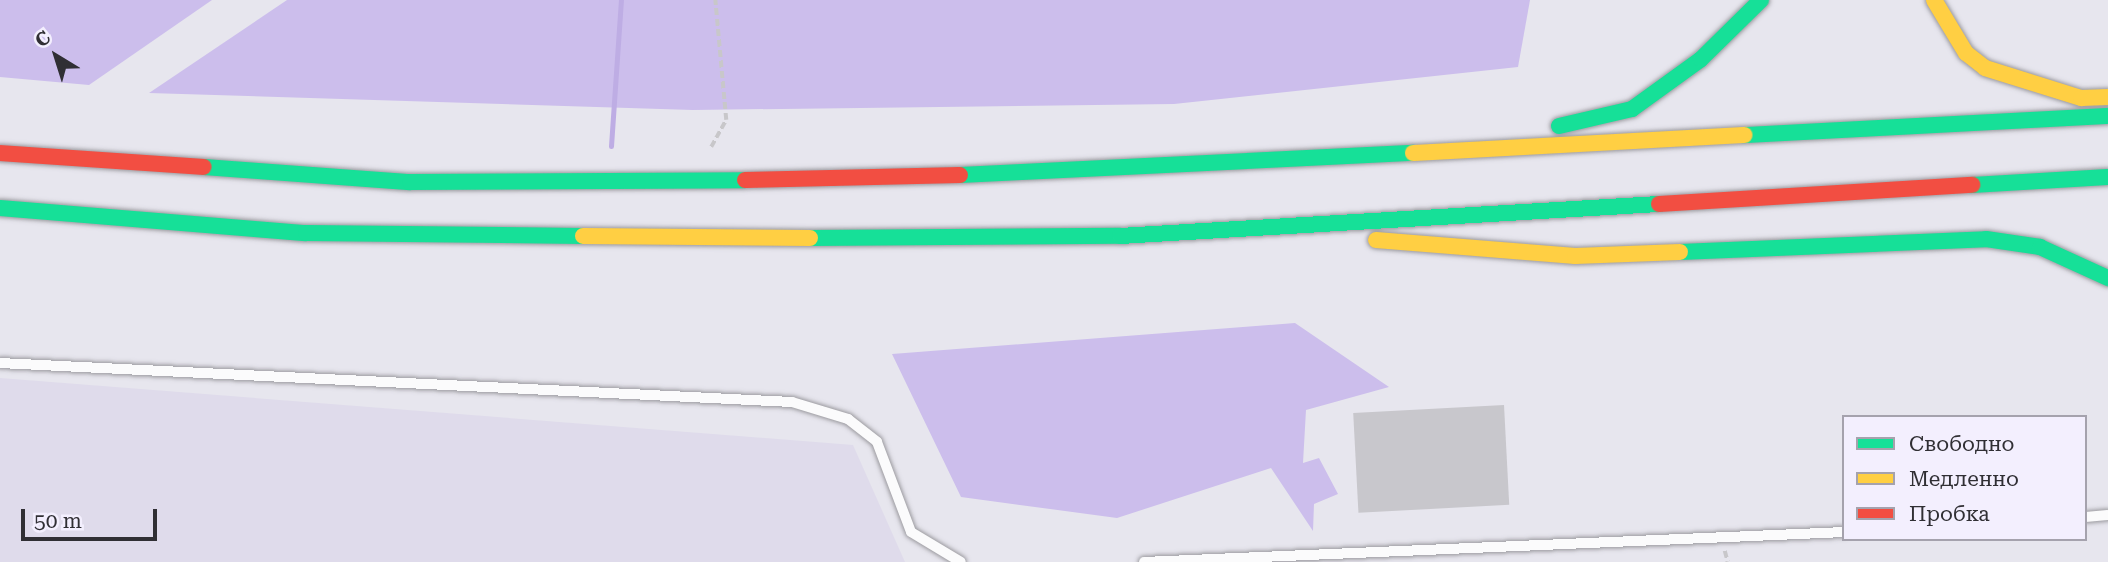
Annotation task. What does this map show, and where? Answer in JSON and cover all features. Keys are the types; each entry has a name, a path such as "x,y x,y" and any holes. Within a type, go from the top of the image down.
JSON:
{"main road":[{"path":"1370,153 1597,121 1632,109 1701,59 1761,0"},
{"path":"1934,0 1966,53 1985,68 2031,86 2108,97"},
{"path":"0,153 151,168 437,182 1044,173 1370,153 2108,116"},
{"path":"1120,236 2108,177"},
{"path":"0,208 332,234 616,240 1120,236 1489,244 1574,257 1986,239 2040,247 2108,278"}],"lane":[{"path":"0,363 792,402 848,419 877,442 911,532 961,562"},
{"path":"2087,517 2108,515"},
{"path":"1144,562 1842,532"}],"path":[{"path":"711,148 726,120 715,0"}],"shaded area":[{"path":"0,0 212,0 89,85 0,77"},
{"path":"287,0 1530,0 1518,67 1174,104 693,110 149,93"},
{"path":"1295,323 1389,387 1306,410 1303,463 1319,458 1338,494 1314,504 1313,531 1271,468 1117,518 961,497 892,354"},
{"path":"0,378 853,445 905,562 0,562"}],"building":[{"path":"1504,405 1509,505 1358,513 1353,413"}],"waterway":[{"path":"611,146 621,0"}],"traffic: fast":[{"path":"1559,126 1632,109 1701,59 1761,0"},
{"path":"1745,135 2108,116"},
{"path":"960,175 1413,153"},
{"path":"204,167 410,182 745,180"},
{"path":"1972,185 2108,177"},
{"path":"810,238 1120,236 1659,204"},
{"path":"0,208 306,233 583,236"},
{"path":"1680,252 1986,239 2040,247 2108,278"}],"traffic: slow":[{"path":"1934,0 1966,53 1985,68 2081,98 2108,97"},
{"path":"1413,153 1745,135"},
{"path":"583,236 810,238"},
{"path":"1376,240 1575,256 1680,252"}],"traffic: jam":[{"path":"0,153 204,167"},
{"path":"745,180 960,175"},
{"path":"1659,204 1972,185"}]}
